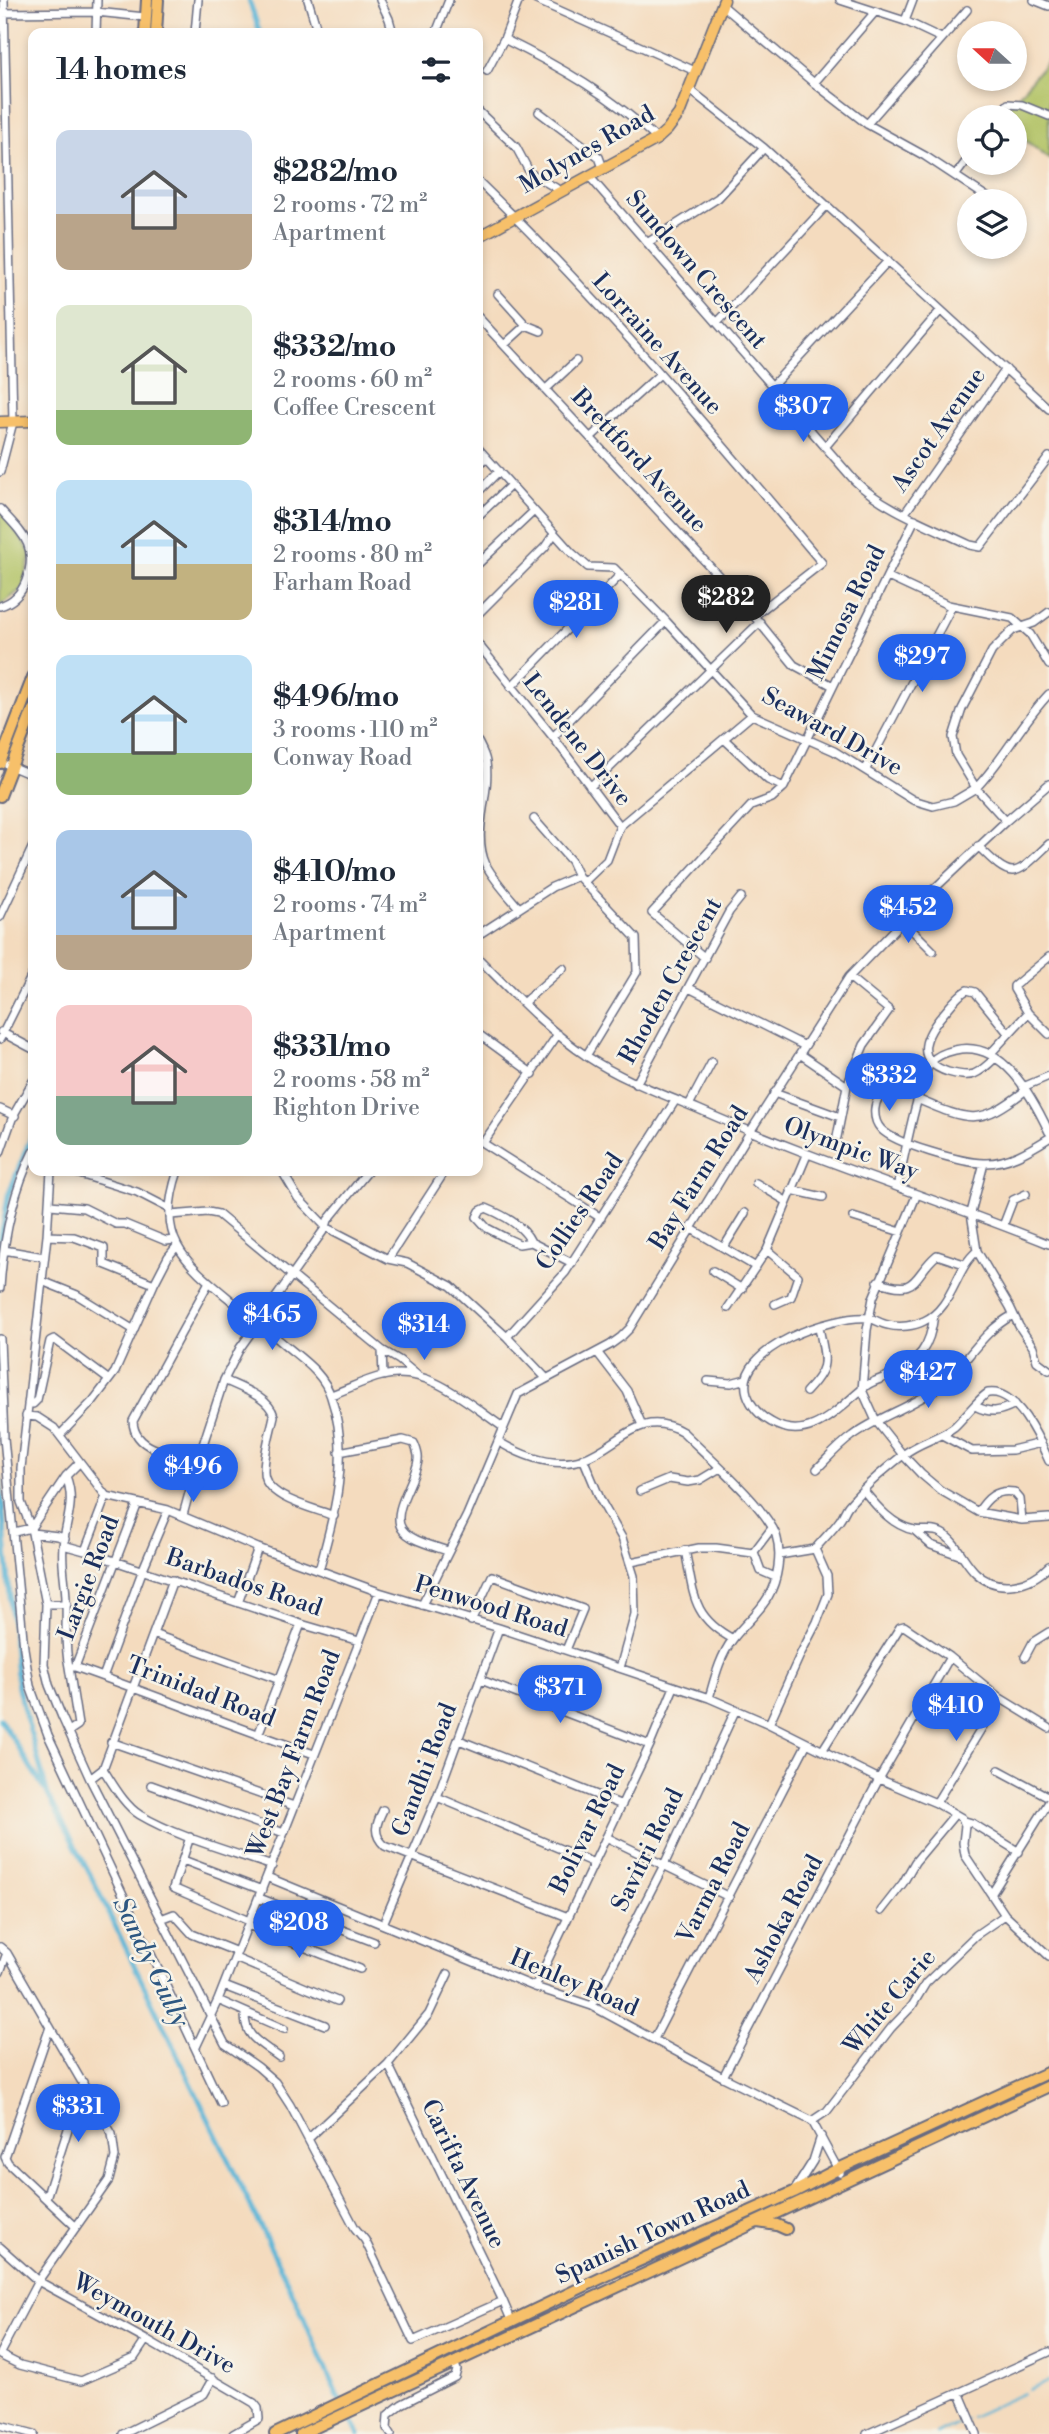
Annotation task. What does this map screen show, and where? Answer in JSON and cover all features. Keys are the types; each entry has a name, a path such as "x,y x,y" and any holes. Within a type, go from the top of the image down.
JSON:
{"highway":[{"path":"145,28 147,0"},
{"path":"156,28 158,0"},
{"path":"0,762 28,690"},
{"path":"0,796 28,724"},
{"name":"Spanish Town Road","path":"275,2434 305,2419 454,2362 755,2222 838,2169 1049,2072"},
{"name":"Spanish Town Road","path":"304,2433 386,2387 616,2271 796,2197 845,2181 1049,2085"},
{"path":"922,2131 926,2133 1000,2106 1004,2107"},
{"path":"755,2222 786,2229"},
{"path":"616,2271 623,2283"}],"main road":[{"name":"Molynes Road","path":"483,234 657,139 674,123 723,2"},
{"path":"0,422 28,421"}],"street":[{"path":"0,472 13,422 2,13 4,0"},
{"path":"96,28 97,0"},
{"path":"195,28 198,0"},
{"path":"308,0 316,28"},
{"path":"380,0 392,28"},
{"path":"438,28 449,0"},
{"path":"487,71 504,39 519,0"},
{"path":"536,0 695,71"},
{"path":"840,0 905,21 941,38"},
{"path":"905,21 912,0"},
{"path":"1034,0 1049,6"},
{"path":"723,2 814,83 867,124 975,189"},
{"path":"867,124 967,10"},
{"path":"2,13 96,12 145,17"},
{"path":"814,83 875,12"},
{"path":"504,39 607,97 657,139"},
{"path":"688,89 764,148 1049,409"},
{"path":"1027,107 1049,116"},
{"path":"539,111 599,158 603,167"},
{"path":"483,116 516,147 530,173 556,188 557,193"},
{"path":"647,243 718,198 764,148"},
{"name":"Sundown Crescent","path":"589,176 862,488 915,519 970,545 980,547 1049,457"},
{"name":"Lorraine Avenue","path":"483,186 515,216 660,374 822,563 757,619"},
{"path":"717,323 826,206"},
{"path":"772,386 888,261"},
{"path":"498,294 526,326 541,331"},
{"path":"0,310 10,310"},
{"path":"825,447 940,311"},
{"name":"Brettford Avenue","path":"483,322 757,619 794,665 833,686"},
{"path":"504,345 526,326"},
{"path":"546,389 576,361"},
{"name":"Ascot Avenue","path":"905,513 1006,369"},
{"path":"591,437 660,374"},
{"path":"483,454 587,567 614,568 621,575 511,687"},
{"path":"483,460 486,457"},
{"path":"483,487 499,471"},
{"path":"483,511 511,485"},
{"path":"0,509 24,535 28,545"},
{"path":"483,559 534,511"},
{"name":"Mimosa Road","path":"784,787 915,519"},
{"path":"483,609 555,534"},
{"name":"Seaward Drive","path":"621,575 711,668 752,715 834,751 913,800 933,806 954,801 976,788"},
{"path":"0,606 11,603 23,588 28,576"},
{"path":"888,577 952,606 1005,615 1023,626 1049,665"},
{"path":"866,769 952,606"},
{"path":"1006,821 976,788 956,755 953,737 962,709 992,651 1013,629 1034,623 1049,612"},
{"path":"590,787 757,619"},
{"path":"553,737 666,621"},
{"name":"Lendene Drive","path":"483,651 620,826"},
{"path":"976,788 999,762 1031,713 1049,694"},
{"path":"483,932 552,887 581,879 607,860 620,826 752,715"},
{"path":"705,958 680,939 653,912 751,806 772,798 784,787 768,780 724,739"},
{"path":"483,753 486,760 483,782"},
{"path":"0,762 28,773"},
{"name":"Bay Farm Road","path":"422,1605 467,1515 519,1394 545,1377 597,1352 630,1328 774,1093 849,977 978,846 1049,784"},
{"path":"534,819 570,861 594,895 636,938 637,972 586,1056"},
{"path":"978,846 1000,869 1016,872 1023,870 1049,844"},
{"path":"483,854 487,866 519,908"},
{"path":"0,917 28,857"},
{"name":"Rhoden Crescent","path":"636,1084 730,912 741,897"},
{"path":"903,920 933,951"},
{"path":"1049,957 1014,986 1028,1013 1049,1034"},
{"name":"Olympic Way","path":"483,963 558,1034 586,1056 636,1084 807,1155 971,1213 1049,1244"},
{"path":"524,1002 563,968"},
{"path":"837,1137 848,1086 864,1045 889,1010 849,977"},
{"path":"28,983 1,1035 28,1046"},
{"path":"689,988 804,1046"},
{"path":"1008,1033 975,992 967,990 928,1034 926,1052 930,1062 938,1069 957,1075 972,1075 984,1069 1008,1033 1028,1013"},
{"path":"483,1139 533,1074 558,1034"},
{"path":"483,1037 533,1074"},
{"path":"897,1187 918,1097 930,1062 943,1052 962,1048 994,1055 1025,1088 1049,1132"},
{"path":"800,1054 848,1086"},
{"path":"689,1105 712,1062"},
{"path":"1049,1076 1025,1088 992,1114 980,1118 943,1110 918,1097 895,1090 885,1092 879,1097 875,1110 876,1122 883,1131 906,1144 984,1163 1030,1151 1049,1138"},
{"path":"0,1153 28,1091"},
{"path":"774,1093 840,1118"},
{"name":"Collies Road","path":"507,1337 572,1264 675,1101"},
{"path":"0,1109 15,1116"},
{"path":"483,1143 601,1218"},
{"path":"729,1308 767,1250 807,1155"},
{"path":"0,1288 8,1226 28,1162"},
{"path":"984,1163 971,1213 977,1251 1034,1347 1037,1361 1049,1370"},
{"path":"51,1176 47,1236 21,1468 21,1502 31,1530 46,1604 44,1664 49,1685 90,1779 225,2044 275,2082 290,2105 355,2228 365,2241 413,2341 503,2301"},
{"path":"85,1176 137,1192 170,1212 218,1214 382,1350 417,1375 444,1387 503,1427"},
{"path":"174,1176 170,1212 176,1243 190,1266 315,1369 331,1395 337,1426 341,1483 319,1570"},
{"path":"285,1176 298,1199 326,1227 388,1259 407,1262 451,1286 507,1337 545,1377"},
{"path":"183,1515 224,1380 240,1348 326,1227 328,1220 364,1176"},
{"path":"388,1259 442,1176"},
{"path":"757,1183 786,1201"},
{"path":"791,1190 823,1197"},
{"path":"917,1194 878,1281 869,1318 862,1390 876,1421 903,1455 940,1490 978,1512 1022,1520 1049,1518"},
{"path":"1003,1226 1013,1200 1026,1194"},
{"path":"50,1205 85,1208 116,1224 125,1224 176,1243"},
{"path":"531,1242 527,1233 496,1212 486,1208 480,1211 477,1217 487,1228 519,1244 531,1242 572,1264"},
{"path":"724,1247 745,1213"},
{"path":"853,1217 901,1232"},
{"path":"690,1228 756,1267"},
{"path":"47,1236 74,1237 104,1248 104,1264 154,1284"},
{"path":"60,1435 93,1401 115,1372 154,1284 176,1243"},
{"path":"4,1250 44,1257"},
{"path":"767,1250 798,1276 791,1297 775,1304"},
{"path":"934,1315 910,1326 888,1325 869,1318 819,1327 770,1348 753,1364 746,1380 748,1398 762,1417 785,1429 794,1430 818,1424 867,1385 896,1372 923,1350 931,1339 934,1315 953,1289 964,1264 977,1251"},
{"path":"878,1281 897,1288 904,1287 918,1278 937,1255 964,1264"},
{"path":"713,1271 741,1289"},
{"path":"42,1281 77,1295 134,1330"},
{"path":"199,1457 170,1453 146,1444 137,1438 133,1431 133,1420 209,1282"},
{"path":"817,1469 850,1436 900,1411 937,1388 996,1324 1013,1315"},
{"path":"806,1392 825,1367 819,1327"},
{"path":"0,1339 5,1438 21,1622 30,1686 48,1735 222,2102"},
{"path":"28,1405 37,1400 50,1341 54,1339 109,1380"},
{"path":"382,1350 385,1365 383,1376"},
{"path":"597,1352 627,1391 642,1425"},
{"path":"331,1395 383,1376 417,1375"},
{"path":"224,1380 272,1409 274,1416 263,1473 267,1486 276,1494 334,1516"},
{"path":"708,1381 731,1383 746,1380"},
{"path":"779,1555 816,1549 847,1507 903,1455 922,1442 942,1435 989,1393 1014,1404 1030,1422 1049,1461"},
{"path":"975,1406 999,1412 1014,1404"},
{"path":"26,1416 37,1417 46,1422 60,1435 106,1496 85,1551"},
{"path":"499,1442 515,1451 544,1460 568,1461 583,1458 642,1425 659,1423 677,1429 720,1468 767,1519 779,1546 775,1577 767,1599 733,1639 717,1671 709,1698"},
{"path":"942,1435 972,1451 1012,1450 1041,1443"},
{"path":"339,1452 403,1440 414,1443 418,1460 400,1510 399,1522 402,1531 447,1551"},
{"path":"583,1458 631,1562 636,1594 635,1614 620,1668"},
{"path":"31,1530 66,1476 80,1462"},
{"path":"640,1491 669,1479 688,1482 700,1480 720,1468"},
{"path":"66,1476 72,1505 64,1542 67,1604 65,1640 72,1667 78,1716 78,1725 69,1731"},
{"path":"864,1491 886,1515 914,1530 931,1545 962,1556"},
{"path":"978,1512 991,1495 1000,1491 1014,1492 1020,1499 1022,1520"},
{"name":"Penwood Road","path":"106,1496 169,1510 258,1548 379,1592 709,1698 769,1724 879,1779 936,1803 1019,1852"},
{"name":"Largie Road","path":"72,1667 117,1561 138,1503"},
{"path":"103,1676 143,1569 169,1510"},
{"path":"754,1552 772,1528"},
{"path":"14,1532 31,1530"},
{"name":"Barbados Road","path":"31,1530 58,1536 64,1542 85,1551 359,1641"},
{"path":"914,1530 932,1530 949,1538 977,1574 985,1580 1026,1583 1037,1578 1049,1566"},
{"path":"238,1603 258,1548"},
{"path":"631,1562 685,1550 716,1548 754,1552"},
{"path":"769,1724 828,1594 827,1576 816,1549"},
{"path":"685,1550 700,1613 710,1627 733,1639"},
{"path":"754,1552 761,1571 775,1577"},
{"path":"471,1621 492,1576 583,1609 566,1650"},
{"path":"90,1779 103,1769 173,1580"},
{"name":"West Bay Farm Road","path":"197,2047 379,1592"},
{"path":"46,1604 67,1604"},
{"path":"258,1735 301,1623"},
{"path":"822,1751 900,1627 907,1626 1000,1698 1049,1728"},
{"name":"Gandhi Road","path":"383,1924 437,1797 499,1629"},
{"path":"1025,1657 1033,1642 1049,1632"},
{"path":"153,1634 280,1680"},
{"name":"Ashoka Road","path":"723,2077 879,1779 950,1657"},
{"name":"Trinidad Road","path":"72,1667 132,1686 314,1754"},
{"path":"481,1679 650,1745"},
{"name":"Bolivar Road","path":"535,1987 650,1745 674,1687"},
{"path":"936,1803 1000,1698"},
{"name":"Savitri Road","path":"592,2006 664,1865 736,1709"},
{"path":"458,1740 622,1805"},
{"path":"111,1742 294,1806"},
{"name":"Varma Road","path":"654,2039 807,1743"},
{"path":"103,1769 138,1814 190,1837 271,1866"},
{"path":"999,1770 1049,1797"},
{"path":"151,1784 284,1833"},
{"path":"437,1797 594,1863"},
{"path":"992,1894 1049,1802"},
{"path":"383,1810 376,1825 376,1833 385,1846 568,1917"},
{"path":"881,1911 915,1862 955,1814"},
{"path":"965,1821 965,1855 1005,1915 1049,1956"},
{"path":"190,1837 173,1888 248,1923 360,1969"},
{"path":"606,1837 729,1898"},
{"path":"183,1860 374,1942"},
{"name":"Henley Road","path":"267,1877 535,1987 592,2006 723,2077 812,2120"},
{"path":"161,1919 174,1914 192,1934 337,2001"},
{"name":"White Carie","path":"812,2120 827,2111 883,2037 912,2006 926,1983 976,1935 1005,1915"},
{"path":"0,1947 7,1953 112,2134 115,2157 109,2180 38,2281 0,2354 20,2365 81,2381 134,2358 146,2340"},
{"path":"0,1972 7,1953"},
{"path":"308,2139 388,2064 429,2014 448,1974"},
{"path":"223,1986 325,2025"},
{"path":"218,2000 284,2029"},
{"path":"245,2013 245,2026 252,2037 279,2057"},
{"path":"50,2027 5,2154 8,2163 75,2226"},
{"name":"Carifta Avenue","path":"388,2064 512,2322"},
{"path":"46,2198 83,2082"},
{"path":"812,2120 845,2181"},
{"path":"796,2197 813,2161 821,2135"},
{"name":"Weymouth Drive","path":"0,2247 38,2281 254,2403 260,2414 254,2424 233,2434"},
{"path":"869,2433 1049,2352"},
{"path":"391,2434 386,2421 388,2415 402,2404 455,2377 457,2370 454,2362"},
{"path":"123,2434 204,2394 213,2378"},
{"path":"959,2392 977,2434"},
{"path":"0,2425 34,2434"}],"green space":[{"path":"1049,59 1049,159 1027,142 1027,105 1010,105 1022,91 1027,91 1027,85"},
{"path":"0,509 28,549 28,566 23,588 0,606"}],"waterway":[{"name":"Sandy Gully","path":"249,0 258,28"},
{"name":"Sandy Gully","path":"0,1247 8,1196 28,1145"},
{"name":"Sandy Gully","path":"0,1480 18,1688 48,1795 90,1874 295,2298 337,2395 359,2434"},
{"path":"0,1719 45,1790"},
{"path":"1029,2390 1049,2381"},
{"path":"971,2417 1024,2393"},
{"path":"936,2434 966,2419"}]}
